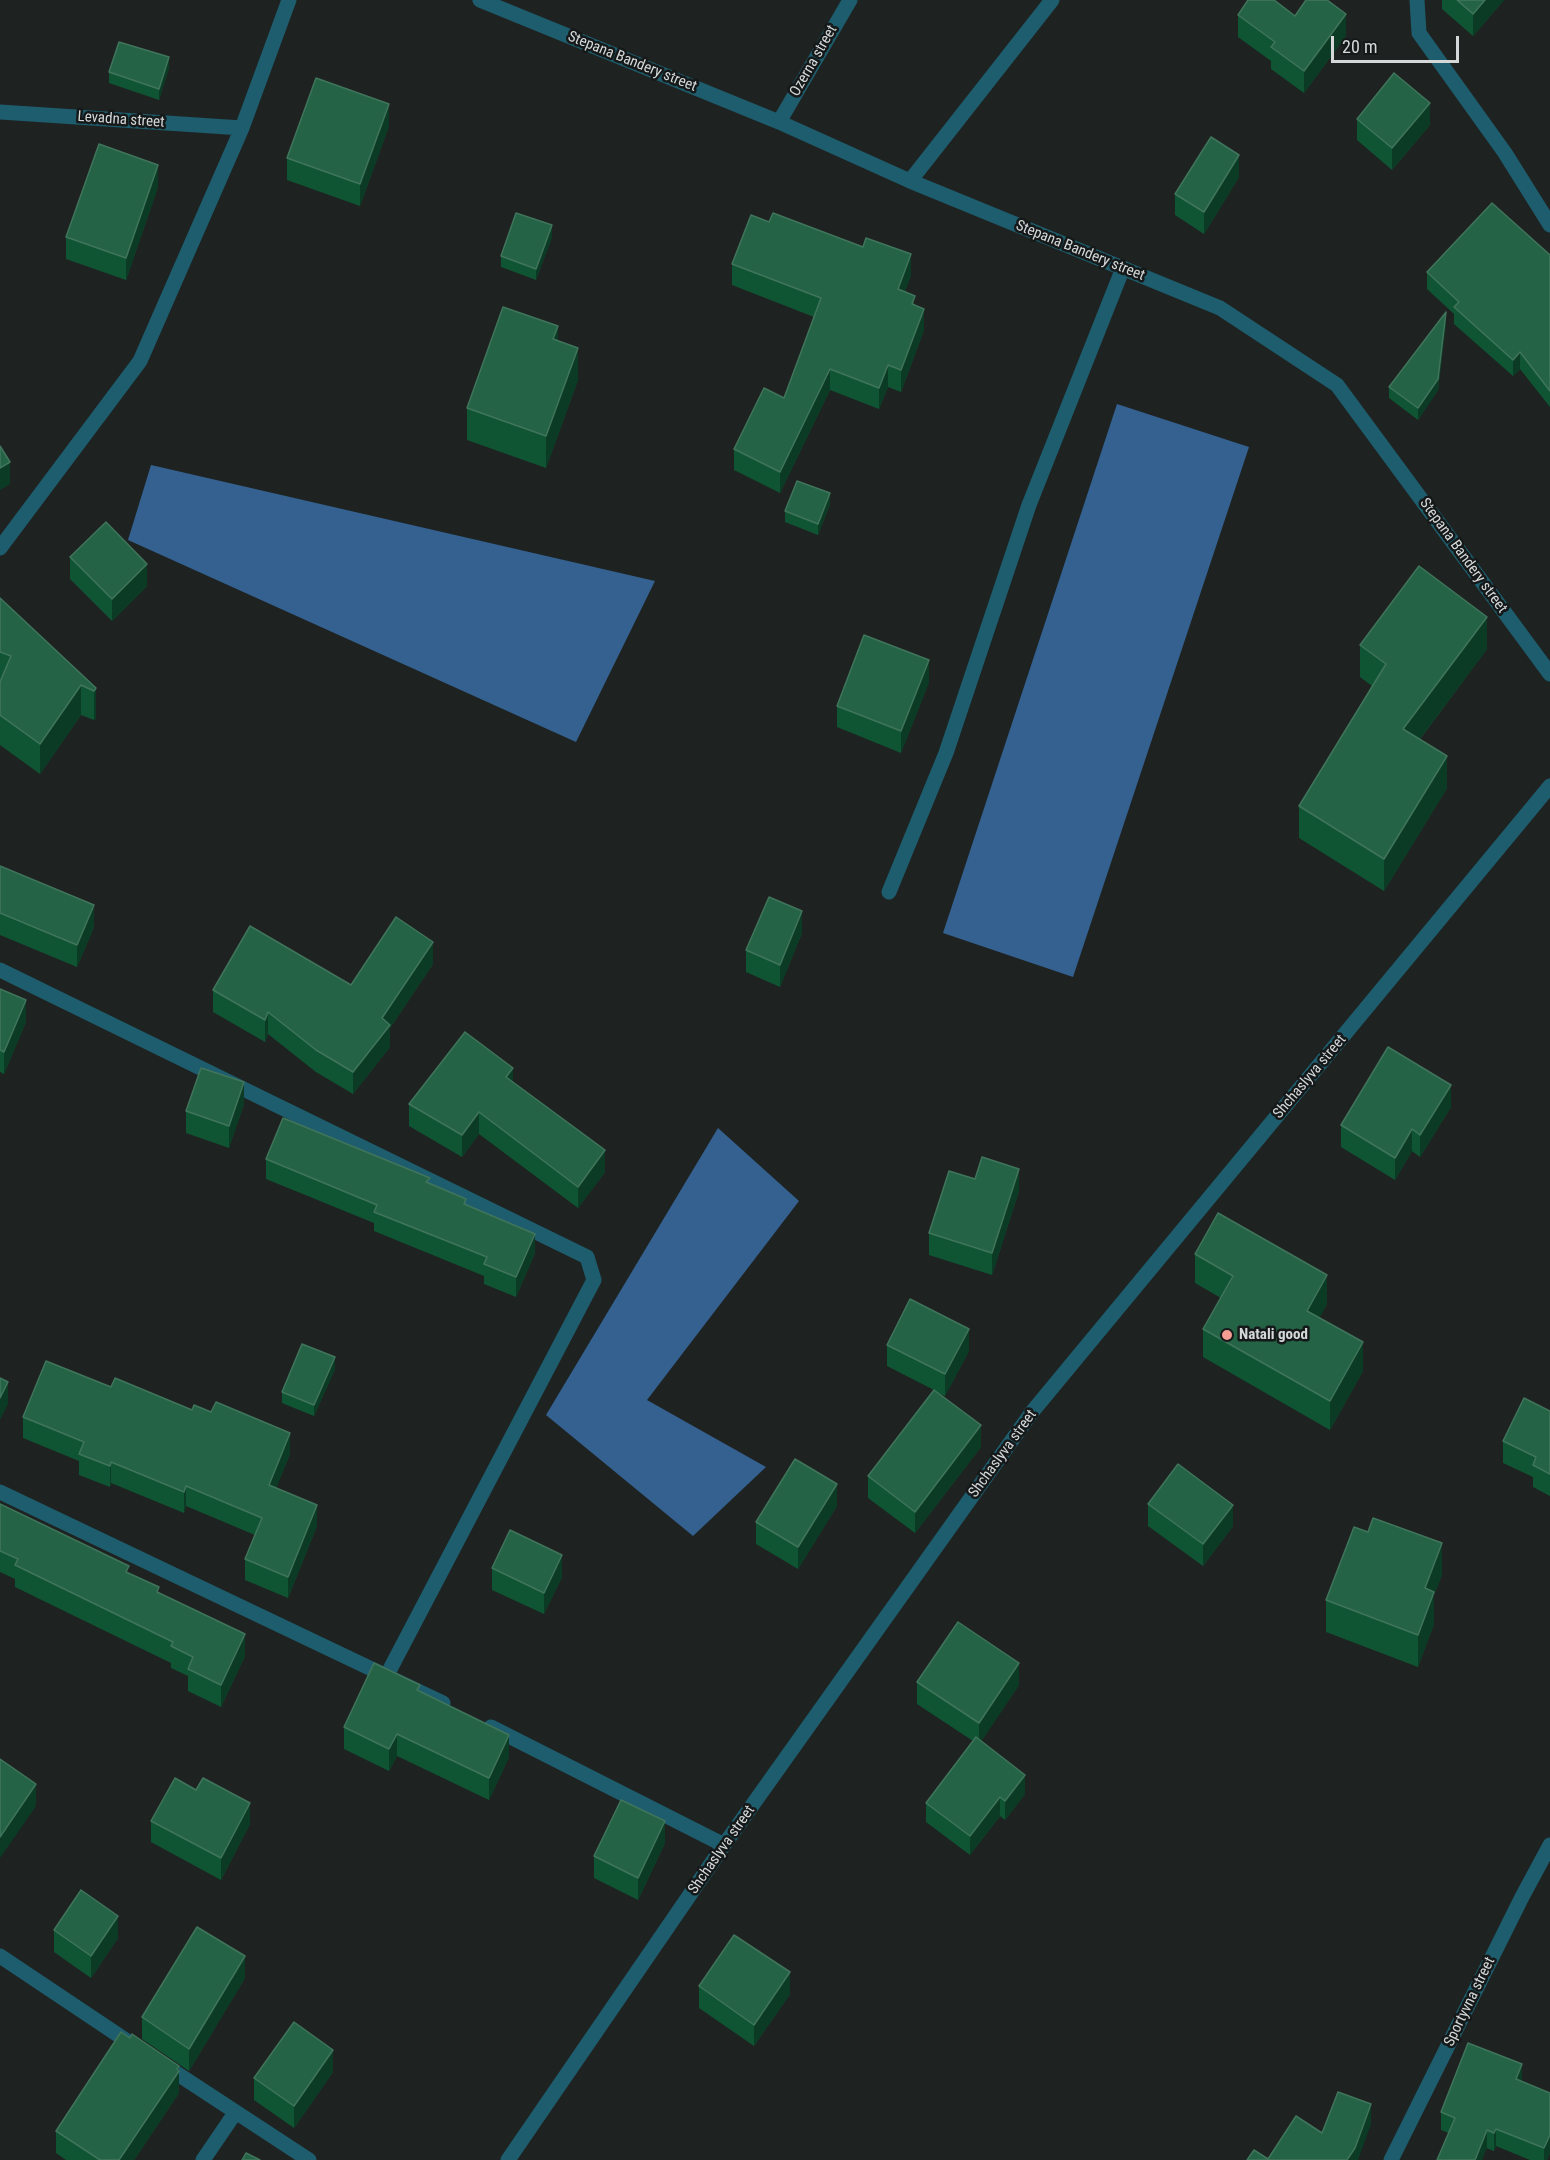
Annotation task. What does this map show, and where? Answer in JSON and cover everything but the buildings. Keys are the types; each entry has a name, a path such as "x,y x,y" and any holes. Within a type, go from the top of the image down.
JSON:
{"street":[{"path":"0,548 140,361 242,128 289,0"},
{"name":"Stepana Bandery street","path":"480,0 779,122 910,181 1220,308 1337,385 1550,674"},
{"name":"Ozerna street","path":"779,122 850,0"},
{"path":"910,181 1052,0"},
{"path":"1417,0 1419,33 1505,153 1550,225"},
{"name":"Levadna street","path":"0,112 242,128"},
{"path":"890,892 946,753 1029,505 1123,268"},
{"name":"Shchaslyva street","path":"508,2160 724,1845 1032,1412 1550,786"},
{"path":"0,970 587,1257 594,1280 387,1675"},
{"path":"0,1492 387,1675 460,1712"},
{"path":"482,1723 724,1845"},
{"name":"Sportyvna street","path":"1391,2160 1550,1845"},
{"path":"0,1956 309,2160"},
{"path":"203,2160 235,2113"}],"water":[{"path":"1117,404 1249,447 1073,977 943,933"},
{"path":"151,465 655,581 576,742 128,540"},
{"path":"718,1128 799,1201 647,1400 766,1467 693,1536 546,1415"}],"place":[{"name":"Natali good","path":"1227,1335"}]}
